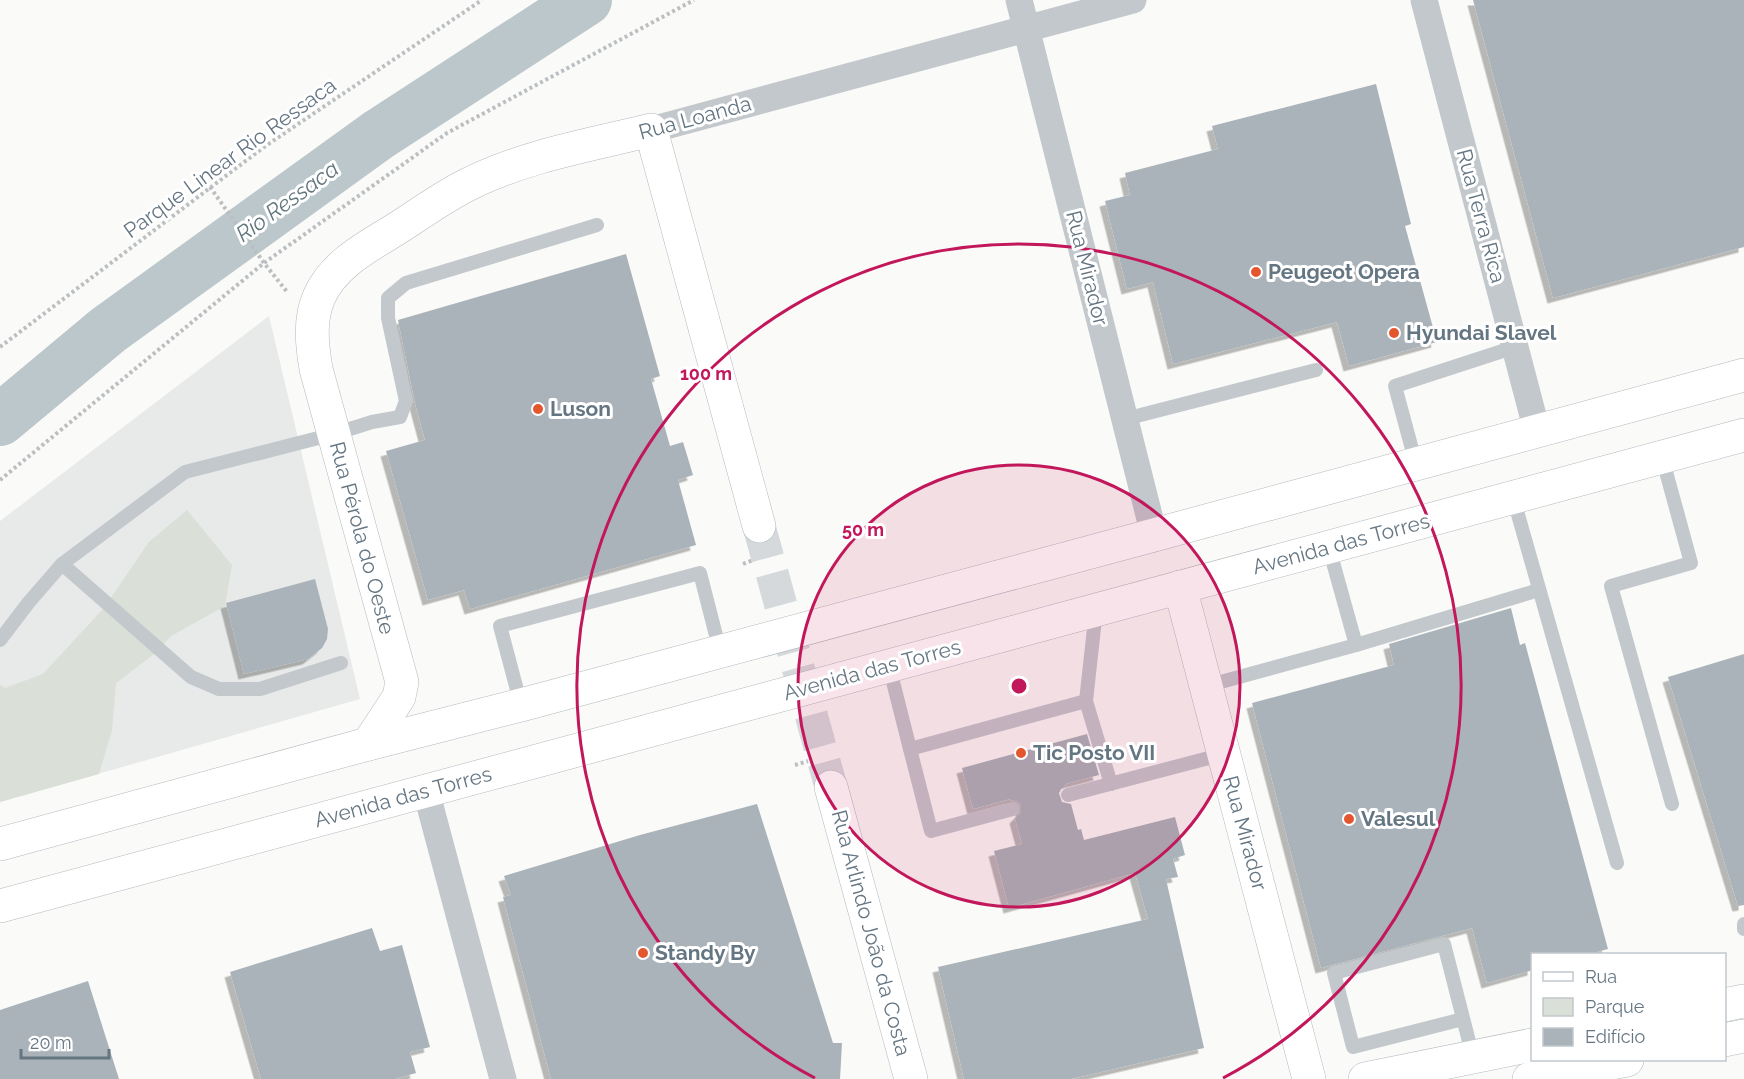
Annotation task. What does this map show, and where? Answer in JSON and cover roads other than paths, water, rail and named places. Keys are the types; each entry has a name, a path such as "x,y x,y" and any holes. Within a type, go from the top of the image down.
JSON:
{"main road":[{"name":"Rua Loanda","path":"312,324 319,297 333,274 374,242 466,185 500,170 533,160 651,130"},
{"path":"651,130 759,526"},
{"name":"Rua Pérola do Oeste","path":"312,324 316,369 402,682 399,697 369,744"},
{"path":"0,844 1744,375"},
{"name":"Avenida das Torres","path":"0,906 1744,435"},
{"name":"Rua Mirador","path":"1180,587 1309,1079"},
{"name":"Rua Arlindo João da Costa","path":"831,787 911,1079"},
{"path":"1726,1005 1744,1001"},
{"path":"1726,1040 1744,1036"},
{"path":"1365,1079 1531,1045"},
{"path":"1529,1079 1617,1061"}],"street":[{"name":"Rua Mirador","path":"1019,0 1154,535"},
{"name":"Rua Loanda","path":"651,130 1133,0"},
{"name":"Rua Terra Rica","path":"1424,0 1537,431"},
{"path":"426,791 503,1079"}],"lane":[{"path":"0,640 62,564 184,472 334,434 372,422 399,417 406,401 388,318 388,298 406,283 597,225"},
{"path":"1416,464 1395,386 1515,347"},
{"path":"1125,419 1316,370"},
{"path":"1662,457 1691,563 1611,586 1672,804"},
{"path":"1513,497 1617,863"},
{"path":"1329,547 1356,645"},
{"path":"62,564 191,677 219,689 260,689 341,663"},
{"path":"521,705 500,626 700,573 720,651"},
{"path":"1206,686 1356,645 1539,590"},
{"path":"1096,610 1086,701 1111,784"},
{"path":"889,666 931,831 1013,810"},
{"path":"910,749 1086,701"},
{"path":"1068,795 1224,754"},
{"path":"1744,924 1744,929"},
{"path":"1462,1019 1353,1047 1334,973 1444,945 1473,1057"}],"waterway":[{"name":"Rio Ressaca","path":"0,420 108,330 378,135 586,0"}],"tunnel":[{"path":"759,526 831,787"}],"place":[{"name":"Peugeot Opera","path":"1256,272"},
{"name":"Hyundai Slavel","path":"1394,333"},
{"name":"Luson","path":"538,409"},
{"name":"Tic Posto VII","path":"1021,753"},
{"name":"Valesul","path":"1349,819"},
{"name":"Standy By","path":"643,953"}]}
